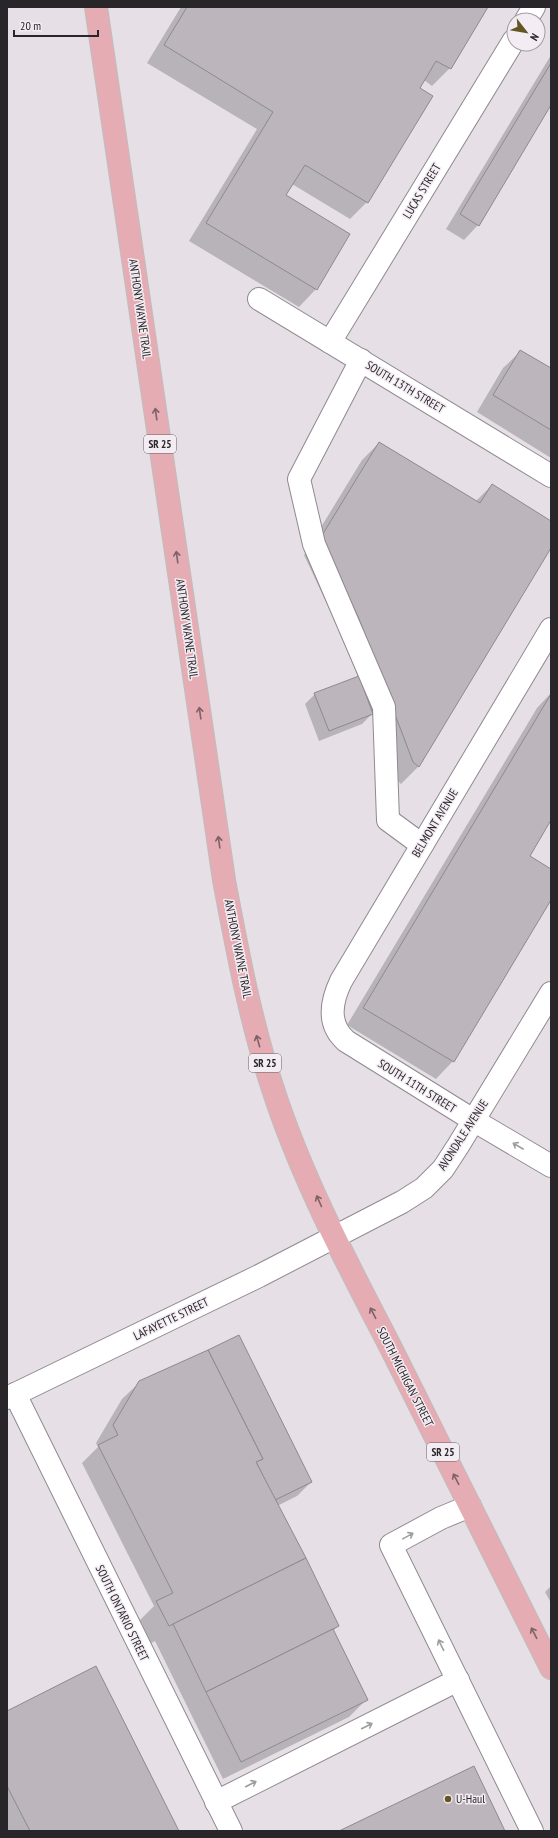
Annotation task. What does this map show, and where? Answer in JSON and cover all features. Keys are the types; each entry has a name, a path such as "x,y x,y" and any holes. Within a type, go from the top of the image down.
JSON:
{"main road":[{"name":"ANTHONY WAYNE TRAIL","path":"96,7 223,872 233,931 258,1040 272,1087 290,1137 334,1237"},
{"name":"SOUTH MICHIGAN STREET","path":"334,1237 551,1668"}],"street":[{"name":"LUCAS STREET","path":"330,342 507,52"},
{"name":"SOUTH 13TH STREET","path":"259,299 551,476"},
{"path":"361,360 299,479 314,544 384,707 388,820 422,845"},
{"name":"BELMONT AVENUE","path":"333,1022 332,1012 334,1000 341,981 551,629"},
{"name":"AVONDALE AVENUE","path":"334,1237 402,1202 424,1188 443,1168 551,993"},
{"name":"SOUTH 11TH STREET","path":"333,1022 336,1031 346,1041 473,1120 551,1166"},
{"name":"LAFAYETTE STREET","path":"11,1396 260,1276 334,1237"},
{"name":"SOUTH ONTARIO STREET","path":"11,1396 231,1831"},
{"path":"470,1506 440,1518 391,1545 532,1831"},
{"path":"216,1802 458,1680"}],"building":[{"path":"187,7 488,7 451,69 436,61 420,88 433,96 368,203 305,165 286,195 350,234 317,290 206,223 273,112 164,45"},
{"path":"551,63 551,105 479,226 460,214"},
{"path":"520,350 551,368 551,430 493,395"},
{"path":"379,442 480,503 492,484 551,521 551,548 419,767 413,762 359,619 321,537"},
{"path":"359,676 373,714 329,731 314,693"},
{"path":"551,694 551,820 530,856 551,869 551,900 454,1062 363,1008"},
{"path":"239,1335 312,1482 275,1500 256,1462 263,1459 208,1350"},
{"path":"208,1350 263,1459 256,1462 306,1558 169,1626 156,1601 173,1593 98,1445 118,1435 113,1425 139,1381"},
{"path":"306,1558 339,1626 206,1692 173,1624"},
{"path":"333,1629 368,1700 241,1762 206,1692"},
{"path":"96,1666 179,1831 30,1831 7,1786 7,1711"},
{"name":"U-Haul","path":"474,1766 505,1831 339,1831"}],"place":[{"name":"U-Haul","path":"448,1799"}]}
